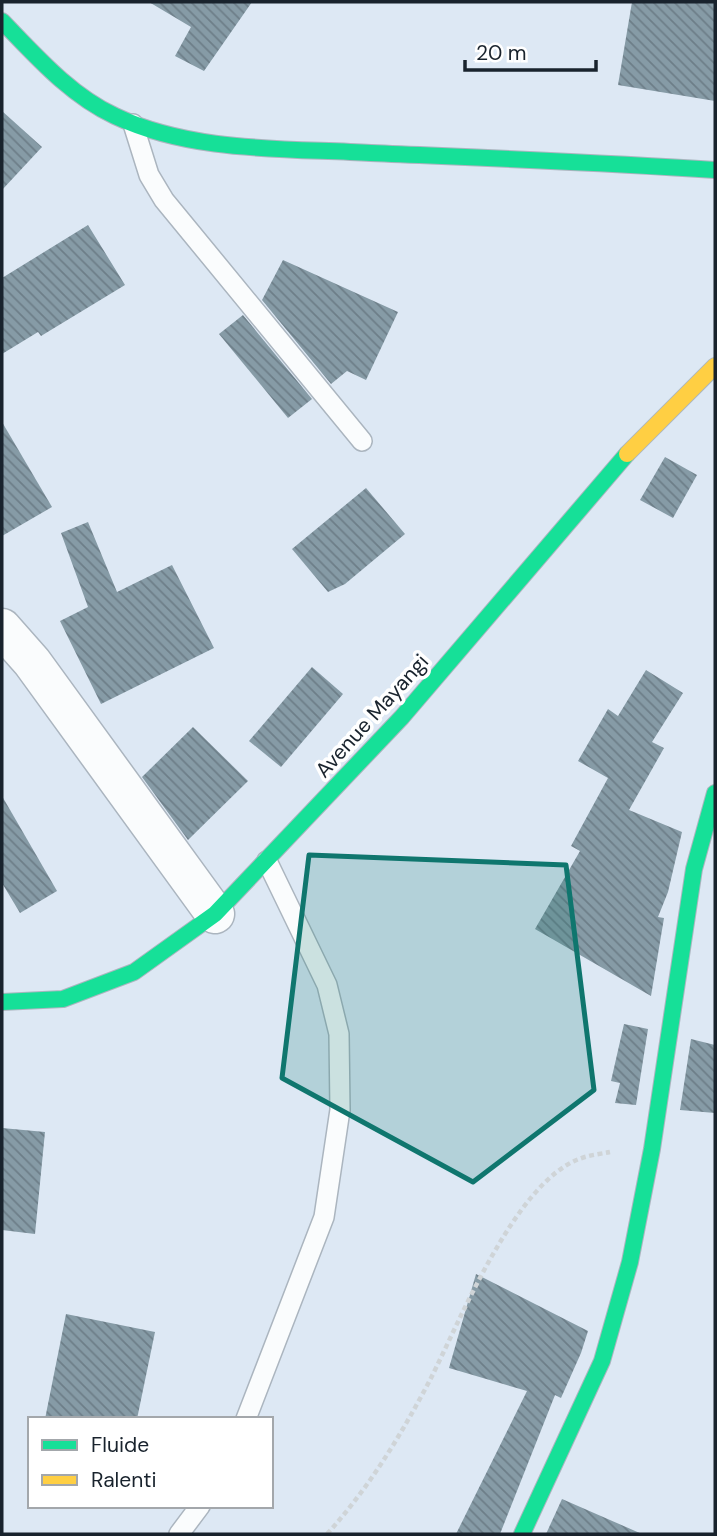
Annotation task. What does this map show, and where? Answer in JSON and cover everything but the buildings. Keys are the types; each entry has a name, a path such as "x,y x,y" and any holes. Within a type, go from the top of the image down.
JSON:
{"street":[{"path":"2,21 49,70 81,95 133,124 176,135 263,147 715,170"},
{"name":"Avenue Mayangi","path":"2,1002 63,999 134,972 215,914 402,717 610,471 715,366"},
{"path":"2,628 33,662 215,914"},
{"path":"522,1534 602,1361 630,1262 652,1149 694,869 715,793"}],"lane":[{"path":"133,124 149,175 164,200 362,441"},
{"path":"247,1417 324,1217 340,1110 339,1034 327,985 267,861"},
{"path":"179,1534 198,1508"}],"path":[{"path":"327,1534 352,1507 392,1447 429,1380 481,1274 502,1238 530,1200 558,1171 578,1159 609,1152 652,1149"}],"highlighted area":[{"path":"309,855 566,865 594,1090 473,1182 282,1078"}],"traffic: fast":[{"path":"2,21 54,74 83,97 115,116 176,137 274,149 715,170"},
{"path":"2,1002 63,999 134,972 215,914 402,717 627,454"},
{"path":"522,1534 602,1361 630,1262 652,1149 694,869 715,793"}],"traffic: slow":[{"path":"627,454 715,366"}]}
